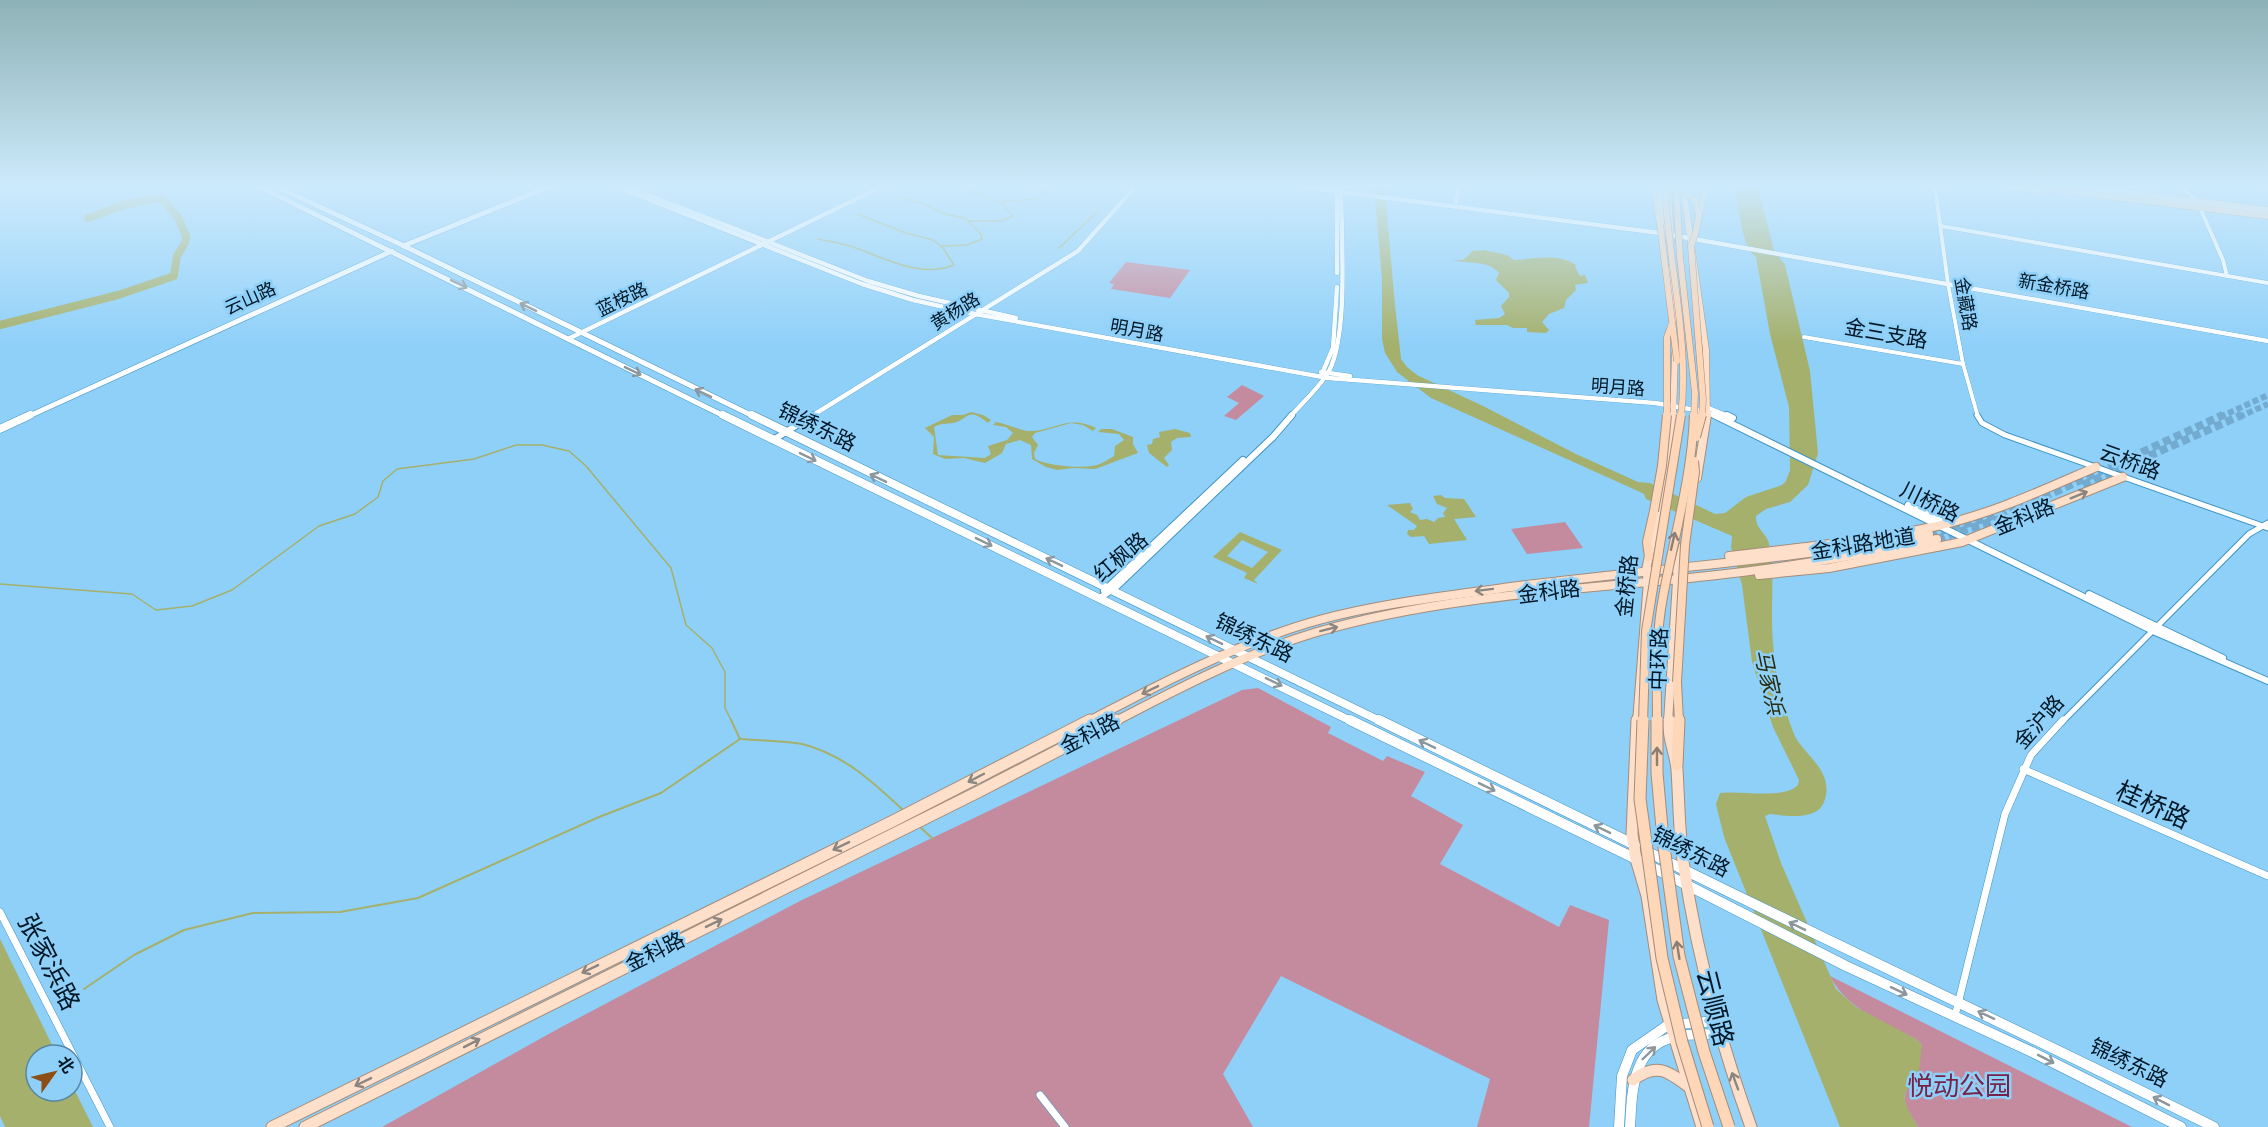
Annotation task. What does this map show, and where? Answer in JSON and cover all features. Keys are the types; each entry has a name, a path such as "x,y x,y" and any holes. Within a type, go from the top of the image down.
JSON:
{"highway":[{"path":"1664,240 1665,246"},
{"path":"1665,240 1671,326 1677,361 1684,381"},
{"name":"中环路","path":"1669,240 1684,381 1679,436 1646,631 1640,799 1642,833 1662,958 1682,1042 1708,1127"},
{"name":"中环路","path":"1680,240 1695,393 1693,449 1662,600 1658,662 1657,773 1663,839 1679,956 1704,1052 1729,1127"},
{"path":"1677,765 1680,730 1677,682 1685,545 1695,472 1693,449 1701,424 1703,399 1691,246 1693,240"},
{"path":"1656,512 1667,438 1667,337 1671,326"}],"main road":[{"name":"锦绣东路","path":"368,240 773,440 1636,859 1846,966 1955,1016 2181,1127"},
{"name":"锦绣东路","path":"390,240 1633,844 1849,952 1958,1002 2214,1127"},
{"name":"云山路","path":"402,245 415,240"},
{"name":"云山路","path":"0,424 416,240"},
{"name":"金桥路","path":"1652,940 1647,896 1633,844 1638,693 1647,575 1656,512 1667,471 1674,403 1675,328 1671,269 1672,240"},
{"path":"1687,886 1677,765 1668,729 1678,566 1694,492 1708,409 1707,354 1689,240"},
{"name":"云山路","path":"0,429 81,389"},
{"name":"金科路","path":"1704,564 1710,558 1826,545 1942,525 2018,500 2096,467"},
{"name":"金科路","path":"1714,575 1735,578 1829,568 1971,538 2123,477"},
{"name":"金科路","path":"305,1127 897,826 919,808 1053,738 1222,656 1319,620 1405,601 1647,575 1678,578 1714,575 1807,563 1858,555 1933,536"},
{"name":"金科路地道","path":"1798,555 1933,536"},
{"name":"金科路","path":"272,1127 897,826 927,818 1170,693 1249,657 1321,631 1401,612 1565,589 1647,575 1678,566 1798,555"},
{"name":"云顺路","path":"1687,886 1717,1021 1751,1127"},
{"name":"云顺路","path":"1652,940 1663,1000 1702,1127"},
{"path":"1630,1127 1633,1080 1639,1062 1649,1050 1672,1031 1717,1021"},
{"path":"1619,1127 1623,1076 1632,1050 1660,1029 1721,1034"},
{"path":"1633,1080 1647,1069 1657,1069 1669,1072 1690,1088"}],"street":[{"name":"明月路","path":"751,240 862,284 913,300 975,315 1324,375 1404,384 1456,386"},
{"name":"明月路","path":"752,240 868,281 981,311 1324,375 1674,403"},
{"name":"蓝桉路","path":"568,339 776,240"},
{"name":"黄杨路","path":"773,440 1078,251 1088,240"},
{"name":"红枫路","path":"1100,598 1273,437 1324,375 1334,360 1341,327 1340,240"},
{"name":"新金桥路","path":"1712,240 2268,340"},
{"name":"金藏路","path":"1943,240 1963,364 1976,414 1982,423"},
{"path":"2019,240 2268,283"},
{"path":"2214,240 2227,276"},
{"name":"金三支路","path":"1804,337 1963,364"},
{"name":"川桥路","path":"1674,403 1708,409 2155,629 2268,679"},
{"name":"云桥路","path":"1982,423 2005,435 2266,526"},
{"name":"金沪路","path":"1955,1016 2003,824 2031,755 2249,534 2266,526"},
{"name":"桂桥路","path":"2023,770 2268,876"},
{"name":"张家浜路","path":"0,912 110,1127"},
{"path":"1040,1095 1065,1127"}],"green space":[{"path":"1126,262 1190,270 1170,298 1111,289 1114,284 1109,283"},
{"path":"1242,385 1264,396 1236,420 1224,416 1239,403 1227,397"},
{"path":"1565,522 1583,548 1527,554 1511,529"},
{"path":"1258,688 1331,727 1328,733 1383,761 1387,756 1425,772 1411,796 1463,825 1440,864 1559,927 1570,905 1609,920 1589,1127 1477,1127 1490,1079 1281,976 1223,1074 1253,1127 382,1127 554,1031 800,901 1242,690"},
{"name":"悦动公园","path":"1830,976 2132,1127 1918,1127 1907,1108 1905,1097 1922,1045 1916,1039 1879,1021 1856,1006 1837,988"}],"water":[{"name":"马家浜","path":"1379,240 1389,240 1401,359 1417,375 1576,454 1638,482 1650,483 1715,514 1725,513 1746,497 1782,485 1790,470 1789,407 1770,334 1756,257 1746,240 1771,240 1774,250 1785,265 1810,371 1818,453 1808,485 1790,502 1766,509 1756,516 1756,520 1768,540 1771,551 1773,647 1780,691 1794,734 1822,772 1826,781 1826,791 1820,808 1808,815 1770,814 1765,816 1781,863 1836,989 1856,1007 1916,1039 1922,1045 1918,1081 1906,1091 1905,1096 1907,1108 1918,1127 1840,1127 1724,837 1716,804 1720,793 1782,792 1791,790 1798,785 1799,780 1773,727 1752,662 1742,585 1731,547 1732,536 1646,499 1644,494 1638,491 1431,398 1397,372 1385,353 1382,339 1382,279"},
{"path":"1484,250 1507,255 1514,260 1546,258 1569,261 1576,265 1580,276 1585,275 1588,283 1575,285 1576,290 1566,300 1564,308 1549,314 1542,322 1549,330 1546,333 1527,332 1527,328 1513,328 1507,325 1476,325 1475,320 1499,318 1505,314 1501,306 1509,297 1509,293 1496,280 1499,273 1495,269 1484,264 1453,260 1463,260 1473,251"},
{"path":"971,412 991,420 988,423 972,414 959,421 934,427 938,455 985,458 991,454 988,446 1007,440 1013,433 1006,427 993,425 996,422 1029,431 1071,423 1035,433 1032,437 1038,445 1034,453 1035,459 1048,463 1084,467 1097,465 1114,456 1115,446 1124,440 1119,434 1098,432 1101,429 1112,429 1133,437 1133,444 1138,453 1095,469 1057,470 1032,459 1031,445 1020,440 1006,444 1002,453 985,463 964,458 945,459 933,454 934,437 925,428 952,415"},
{"path":"1071,423 1086,424 1096,428 1093,431 1083,425"},
{"path":"1175,429 1190,433 1191,437 1177,438 1171,442 1172,450 1164,458 1169,465 1167,467 1149,453 1147,445 1152,444 1153,439 1160,437 1159,432"},
{"path":"1441,495 1445,498 1464,499 1476,517 1454,519 1467,540 1429,544 1424,536 1411,537 1407,534 1408,530 1414,530 1417,526 1387,505 1410,503 1413,509 1410,512 1417,515 1420,520 1427,519 1434,522 1438,518 1445,517 1443,513 1447,508 1437,504 1433,496"},
{"path":"1240,532 1282,550 1254,580 1258,584 1244,578 1247,573 1213,557","holes":["1242,540 1268,552 1252,568 1227,556"]},
{"path":"0,939 51,1043 24,1043 24,1103 81,1103 93,1127 5,1127 0,1116"}],"waterway":[{"path":"0,325 118,295 174,276 177,256 185,240"},
{"path":"821,240 850,246 888,261 914,268 941,269 954,265 943,248 931,240"},
{"path":"942,246 967,245 981,240"},
{"path":"1059,248 1068,240"},
{"path":"0,584 132,594 156,610 192,606 232,590 319,526 355,514 378,497 383,481 397,469 474,459 516,445 542,445 569,451 586,466 671,568 686,625 712,648 725,672 725,708 731,720"},
{"path":"84,989 134,955 184,930 253,913 340,912 418,898 599,817 661,793 740,739 731,720"},
{"path":"741,739 802,744 831,755 869,779 903,810"},
{"path":"919,826 933,839"}],"tunnel":[{"path":"2220,417 2268,395"},
{"path":"2239,417 2268,404"},
{"path":"1929,534 1984,519 2044,497 2223,415"},
{"path":"2083,485 2242,415"},
{"path":"1937,539 2008,516"}]}
